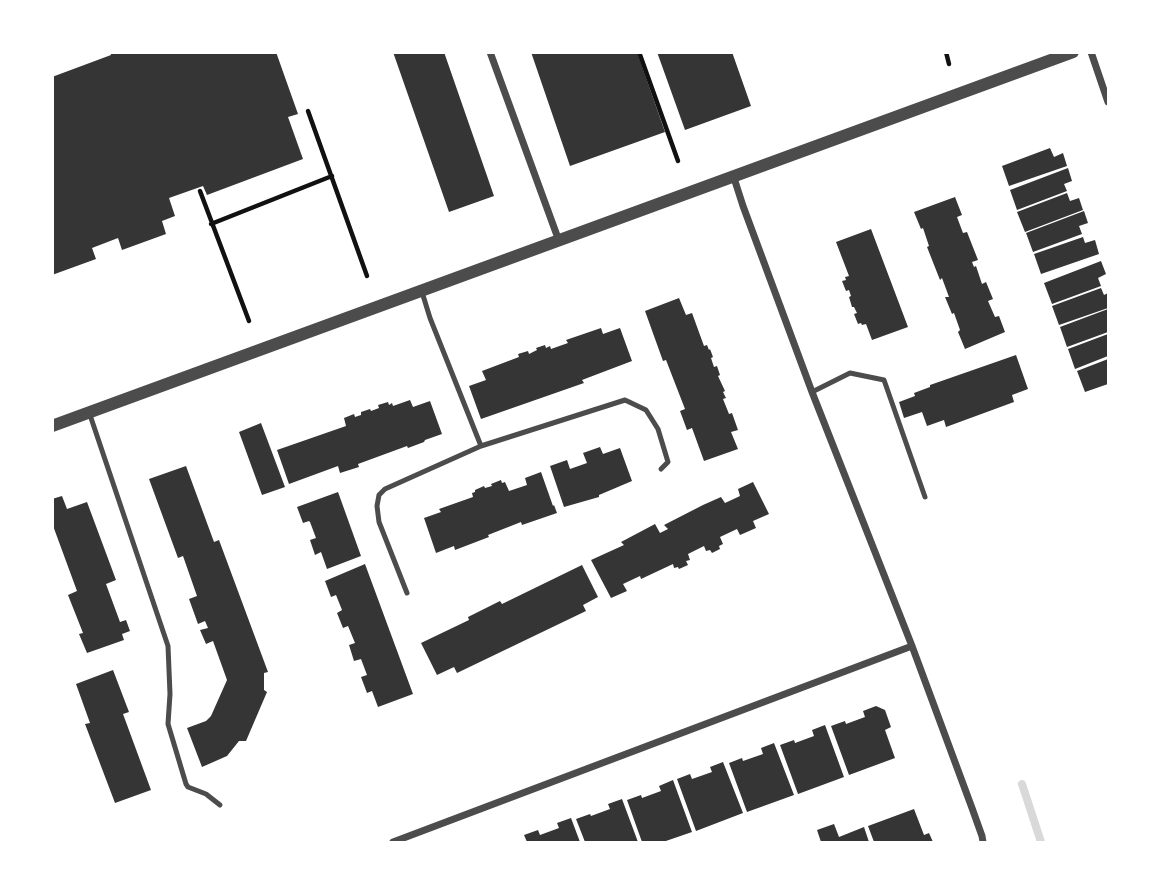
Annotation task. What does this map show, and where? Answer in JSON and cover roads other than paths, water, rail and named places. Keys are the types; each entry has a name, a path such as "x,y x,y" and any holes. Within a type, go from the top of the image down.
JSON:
{"street":[{"path":"490,52 559,242"},
{"path":"52,426 1073,52"},
{"path":"1091,52 1108,102"},
{"path":"734,178 812,392 912,646 982,842"},
{"path":"393,842 912,646"}],"lane":[{"path":"421,291 481,446"},
{"path":"812,392 850,373 884,380 925,497"},
{"path":"407,593 379,522 379,495 385,489 481,446 625,400 646,410 658,429 668,462 661,470"},
{"path":"89,412 168,646 168,724 186,784 220,805"}],"waterway":[{"path":"1022,784 1041,842"}]}
